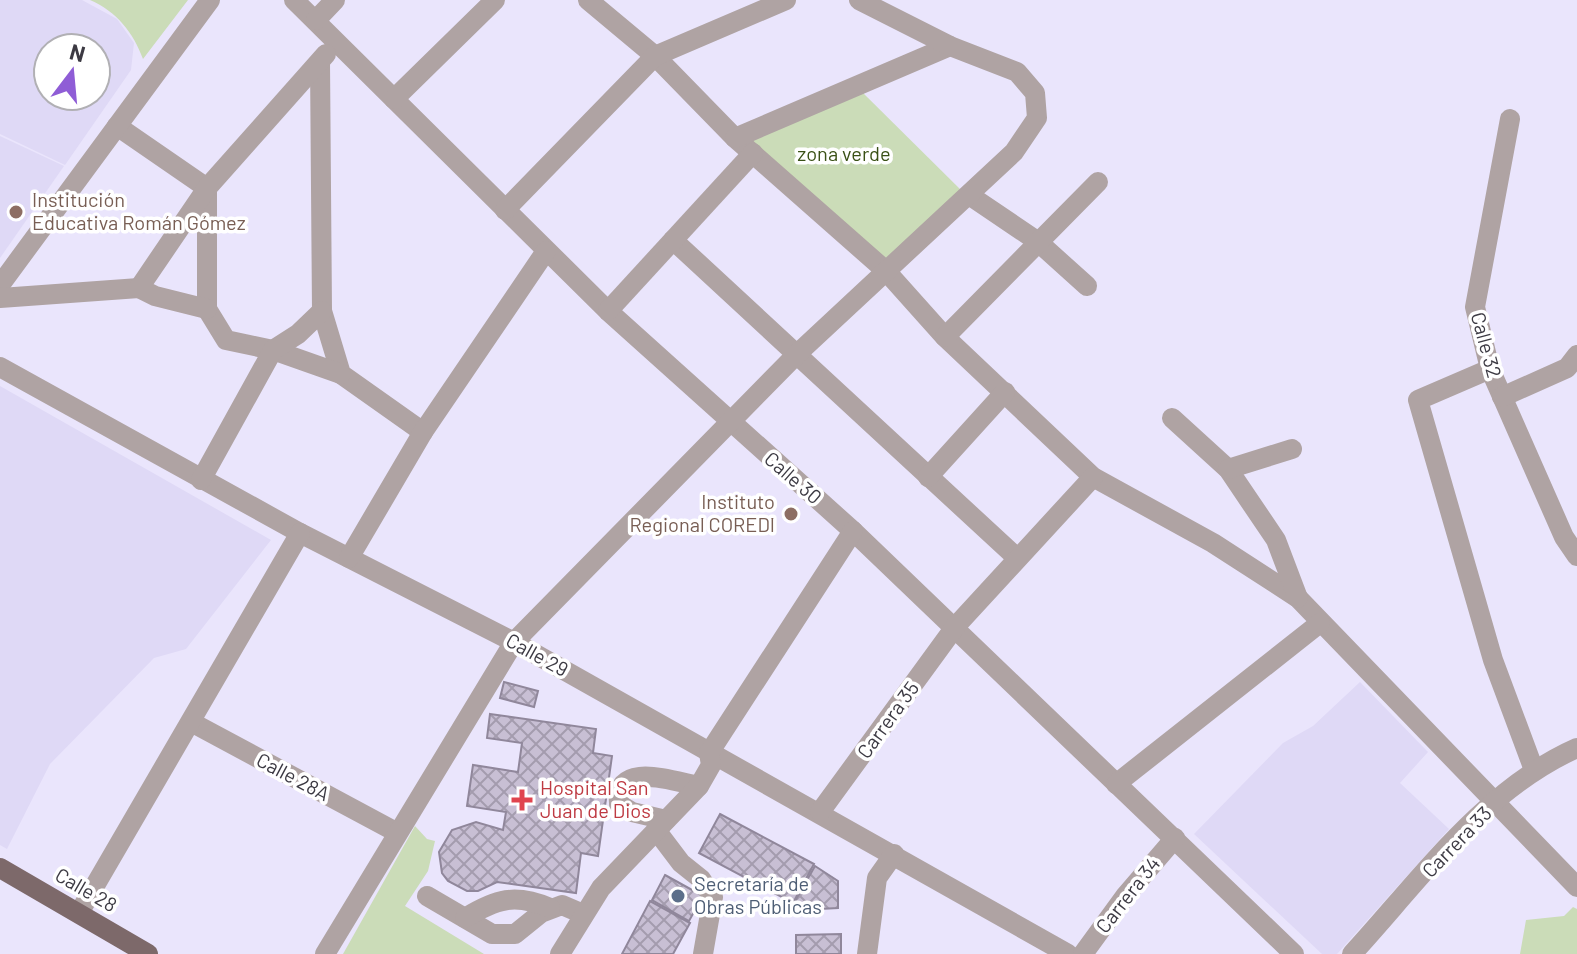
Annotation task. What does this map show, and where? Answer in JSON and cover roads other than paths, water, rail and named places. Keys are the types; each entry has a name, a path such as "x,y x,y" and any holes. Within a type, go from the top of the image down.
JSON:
{"main road":[{"name":"Calle 28","path":"0,868 148,954"}],"street":[{"path":"0,285 210,0"},
{"name":"Calle 30","path":"294,0 608,311 853,531 1294,954"},
{"path":"316,20 335,0"},
{"path":"394,99 495,0"},
{"path":"588,0 655,56 735,138 886,271 945,337 1093,477 1213,543 1298,598 1493,804 1577,887"},
{"path":"505,210 655,56 786,0"},
{"path":"325,954 396,832 514,642 796,355 1014,152 1037,118 1035,93 1017,72 950,46 859,0"},
{"path":"139,288 207,188 336,41"},
{"path":"735,138 950,46"},
{"path":"320,62 322,311 341,374"},
{"name":"Calle 32","path":"1510,119 1475,307 1490,369 1564,537 1577,556"},
{"path":"117,126 207,188"},
{"path":"608,311 753,153"},
{"path":"945,337 1098,182"},
{"path":"207,188 207,309 226,340 273,350 341,374 423,432"},
{"path":"969,195 1037,241 1087,286"},
{"path":"673,240 1017,558"},
{"path":"349,558 423,432 546,251"},
{"path":"0,298 139,288 155,296 207,309"},
{"path":"201,480 273,350 298,334 322,311"},
{"path":"1502,397 1567,368 1577,355"},
{"name":"Calle 29","path":"0,367 300,533 514,642 1068,954"},
{"path":"1490,369 1418,400 1493,660 1534,770"},
{"path":"928,477 1005,392"},
{"path":"1172,418 1228,469 1276,540 1298,598"},
{"path":"1228,469 1292,449"},
{"name":"Carrera 35","path":"820,812 955,627 1093,477"},
{"path":"560,954 601,888 699,786 711,765 709,753 853,531"},
{"path":"79,913 300,533"},
{"path":"1116,784 1320,623"},
{"name":"Calle 28A","path":"191,722 396,832"},
{"name":"Carrera 33","path":"1352,954 1493,804 1534,770 1577,748"},
{"path":"699,786 632,777 621,782 617,791 619,804 661,825 681,863 709,888 713,897 703,954"},
{"name":"Carrera 34","path":"1083,954 1126,895 1175,838"},
{"path":"867,954 877,878 894,854"},
{"path":"427,896 492,934 515,934 550,908 562,905 583,914"},
{"path":"465,918 503,897 531,900 550,908"}],"place":[{"name":"Institución Educativa Román Gómez","path":"16,212"},
{"name":"Instituto Regional COREDI","path":"791,514"},
{"name":"Hospital San Juan de Dios","path":"522,800"},
{"name":"Secretaría de Obras Públicas","path":"678,896"}],"park label":[{"name":"zona verde","path":"844,154"}]}
